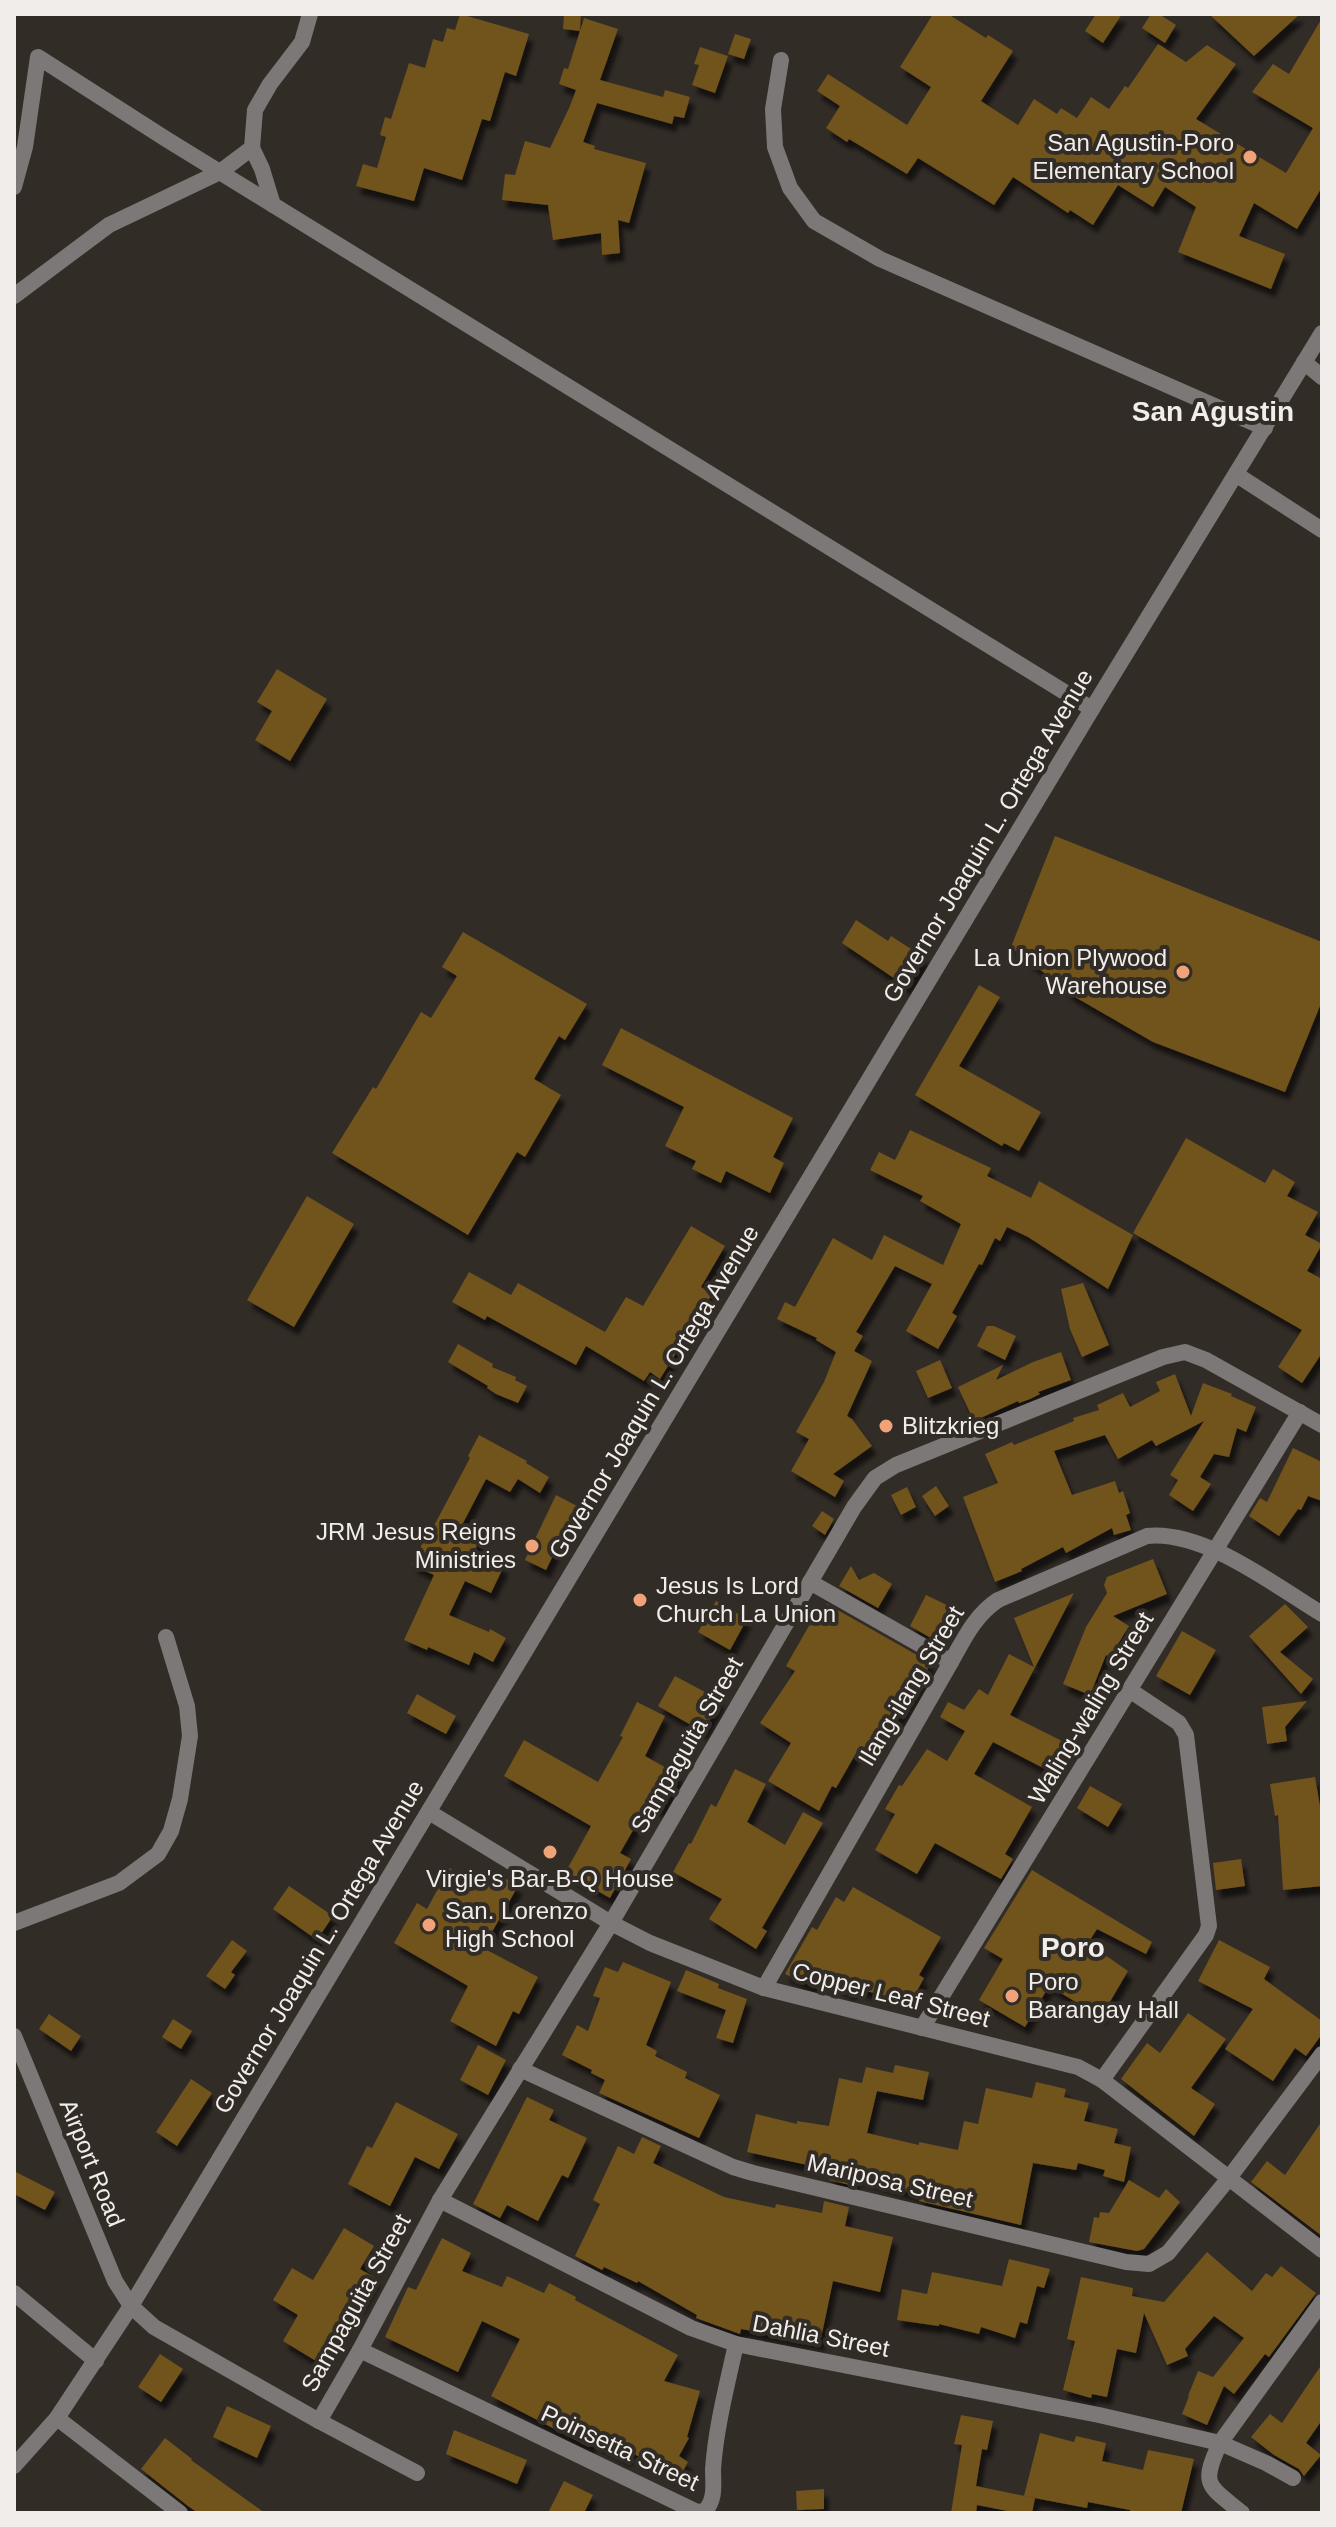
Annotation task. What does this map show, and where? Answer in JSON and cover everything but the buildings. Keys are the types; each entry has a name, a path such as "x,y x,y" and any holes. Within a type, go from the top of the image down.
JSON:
{"street":[{"path":"273,205 252,148 255,110 270,84 302,42 310,14"},
{"path":"14,187 25,147 38,57 1092,709"},
{"path":"781,60 773,109 775,147 790,188 814,221 880,259 1265,428"},
{"path":"14,296 109,225 220,172 252,148"},
{"name":"Governor Joaquin L. Ortega Avenue","path":"14,2466 57,2418 131,2306 1092,709 1322,333"},
{"path":"1304,362 1322,377"},
{"path":"1237,475 1322,530"},
{"name":"Sampaguita Street","path":"319,2421 440,2200 611,1923 854,1507 875,1478 896,1465 1163,1357 1185,1352 1206,1360 1322,1425"},
{"name":"Waling-waling Street","path":"922,2028 1300,1412"},
{"name":"Ilang-ilang Street","path":"764,1988 951,1662 986,1608 998,1600 1147,1536 1163,1534 1215,1549 1322,1614"},
{"path":"810,1582 951,1662"},
{"path":"14,1923 119,1883 158,1854 171,1831 180,1799 190,1736 187,1706 166,1637"},
{"path":"1102,2080 1206,1935 1209,1926 1186,1735 1179,1723 1131,1691"},
{"name":"Copper Leaf Street","path":"429,1812 611,1923 650,1943 764,1988 1078,2067 1102,2080 1322,2250"},
{"name":"Airport Road","path":"14,2036 115,2281 131,2306"},
{"path":"1229,2178 1322,2054"},
{"name":"Mariposa Street","path":"520,2069 733,2167 1126,2262 1149,2264 1168,2253 1229,2178"},
{"name":"Dahlia Street","path":"440,2200 691,2328 736,2344 1099,2415 1220,2443 1293,2478"},
{"path":"14,2293 96,2361"},
{"path":"1242,2513 1213,2489 1209,2467 1220,2443 1322,2302"},
{"path":"131,2306 154,2327 417,2473"},
{"name":"Poinsetta Street","path":"360,2350 697,2512 705,2511 712,2500 719,2426 736,2344"},
{"path":"57,2418 180,2513"}],"place":[{"name":"San Agustin-Poro Elementary School","path":"1250,157"},
{"name":"La Union Plywood Warehouse","path":"1183,972"},
{"name":"Blitzkrieg","path":"886,1426"},
{"name":"JRM Jesus Reigns Ministries","path":"532,1546"},
{"name":"Jesus Is Lord Church La Union","path":"640,1600"},
{"name":"Virgie's Bar-B-Q House","path":"550,1852"},
{"name":"San. Lorenzo High School","path":"429,1925"},
{"name":"Poro Barangay Hall","path":"1012,1996"}],"district":[{"name":"San Agustin","path":"1213,411"},
{"name":"Poro","path":"1073,1947"}]}
